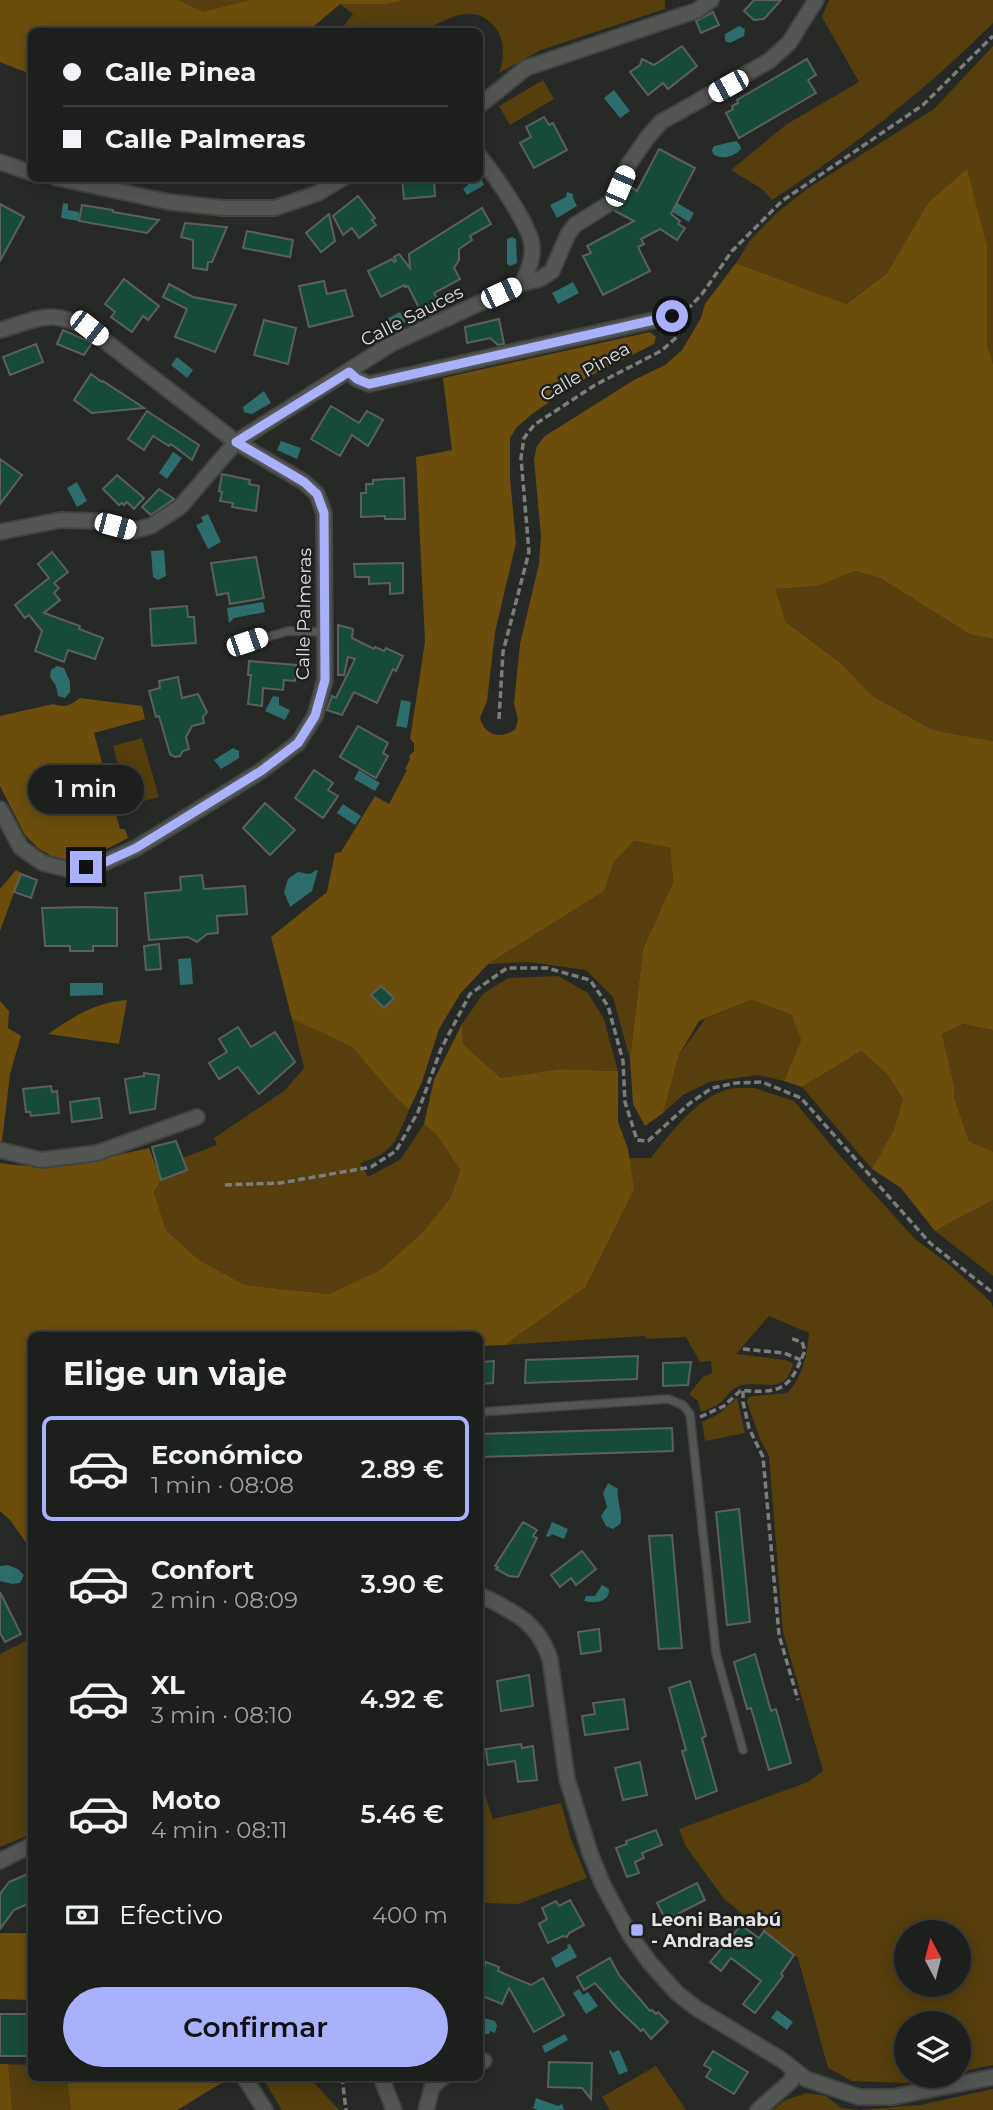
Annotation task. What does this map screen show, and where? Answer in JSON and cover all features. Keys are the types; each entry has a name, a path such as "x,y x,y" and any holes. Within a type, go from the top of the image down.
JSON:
{"street":[{"path":"483,103 526,68 698,10 711,0"},
{"name":"Calle Sauces","path":"0,532 61,520 97,521 132,531 151,526 180,507 236,442 391,344 523,283 540,279 552,271 568,234 575,225 610,203 629,164 662,122 769,61 789,43 816,0"},
{"path":"483,161 502,184 532,243 531,263 523,283"},
{"path":"0,162 28,172"},
{"path":"76,182 169,202 223,208 275,208 318,192 336,182"},
{"name":"Calle Palmeras","path":"0,330 48,316 67,318 89,328 236,442 304,482 317,494 324,513 326,632 325,680 315,716 298,743 261,771 136,848 101,864 71,870 43,863 21,848 0,809"},
{"name":"Calle Pinea","path":"349,372 369,384 672,316"},
{"path":"0,1150 41,1160 97,1153 197,1117"},
{"path":"483,1597 525,1620 538,1631 545,1642 574,1808 603,1885 630,1935 650,1964 677,1993 818,2084 859,2097 893,2097 993,2077"},
{"path":"0,1861 28,1847"},
{"path":"758,2110 791,2081 794,2070"},
{"path":"246,2081 265,2110"},
{"path":"383,2081 394,2110"},
{"path":"426,2110 432,2087 439,2081"}],"lane":[{"path":"231,648 288,631 326,632"},
{"path":"483,1412 668,1399 683,1405 690,1414 716,1653 743,1750"}],"path":[{"path":"672,316 684,313 702,294 732,251 782,201 923,105 993,36"},
{"name":"Calle Pinea","path":"499,719 503,652 529,552 520,458 524,438 534,425 595,385 661,351 678,336 680,321 672,316"},
{"path":"225,1185 280,1183 372,1167 396,1151 418,1112 441,1049 470,994 507,968 547,968 590,980 608,1006 623,1061 625,1102 637,1140 648,1141 690,1103 712,1088 736,1083 762,1082 801,1098 930,1243 993,1293"},
{"path":"691,1419 724,1406 734,1395 743,1391 767,1392 792,1381 805,1351 802,1342 789,1338"},
{"path":"743,1349 784,1353 801,1360"},
{"path":"743,1391 749,1428 763,1457 779,1635 798,1700"},
{"path":"342,2081 346,2110"}],"shaded area":[{"path":"0,0 343,0 388,4 404,0 665,0 665,9 541,50 499,73 502,41 498,31 481,16 463,14 427,28 373,28 340,4 312,28 28,28 28,73 0,62"},
{"path":"0,0 178,0 203,12 250,0 404,0 388,4 340,4 312,28 28,28 28,73 0,62"},
{"path":"829,0 993,0 993,23 887,118 772,200 762,189 731,170 787,124 859,82 822,17"},
{"path":"353,14 372,28 342,28"},
{"path":"993,46 993,364 928,203 887,273 845,304 736,263 751,239 779,211 807,189 934,109"},
{"path":"543,80 554,99 510,125 499,106"},
{"path":"967,169 987,247 987,346 993,364 993,639 969,634 880,578 855,571 818,586 775,589 786,622 842,664 871,695 933,730 993,741 993,1030 963,1024 942,1034 954,1084 954,1097 969,1141 993,1152 993,1200 935,1231 901,1188 872,1169 894,1129 903,1099 887,1074 861,1051 802,1087 784,1081 801,1040 791,1014 751,1000 699,1021 679,1055 663,1113 645,1126 633,1104 630,1059 643,949 673,882 670,848 634,841 614,862 604,891 488,964 460,994 439,1029 422,1082 409,1110 352,1047 292,1019 271,937 327,892 335,853 341,852 375,796 389,804 407,770 405,769 409,756 414,751 414,743 410,739 425,642 416,457 452,450 443,378 650,332 656,337 654,344 580,381 532,414 517,427 510,438 510,478 516,543 495,632 487,701 480,718 485,729 499,735 515,730 518,720 514,703 520,644 539,564 541,537 534,459 537,446 545,436 634,380 665,365 682,350 701,318 705,304 736,263 846,304 887,273 928,203"},
{"path":"855,571 880,578 969,634 993,639 993,741 933,730 871,695 842,664 786,622 774,589 818,586"},
{"path":"80,698 142,706 145,719 94,733 120,829 125,829 128,838 89,858 69,860 53,857 38,848 25,835 0,786 0,716 53,704 67,706"},
{"path":"142,738 159,797 129,805 113,746"},
{"path":"634,841 670,848 673,882 643,949 630,1059 613,997 586,970 528,962 488,964 604,891 614,862"},
{"path":"16,870 21,873 0,931 0,889"},
{"path":"558,976 588,993 604,1019 618,1071 559,1069 501,1078 463,1044 462,1024 483,994 508,978"},
{"path":"127,1000 119,1044 48,1034 95,1007"},
{"path":"751,1000 791,1013 801,1040 784,1081 758,1075 709,1082 683,1095 663,1113 679,1055 705,1019"},
{"path":"0,1001 9,1011 8,1028 21,1036 10,1074 2,1142 0,1141"},
{"path":"292,1019 352,1047 409,1110 387,1150 360,1163 368,1177 401,1159 424,1124 437,1135 460,1170 451,1197 423,1232 380,1270 329,1294 245,1285 199,1260 166,1230 154,1192 161,1180 186,1170 182,1158 217,1145 214,1138 284,1091 304,1068"},
{"path":"462,1024 463,1044 501,1078 559,1069 618,1071 618,1122 628,1149 634,1189 585,1288 505,1345 483,1346 483,1332 28,1332 28,1546 10,1520 0,1511 0,1163 56,1165 149,1148 161,1180 154,1192 166,1230 199,1260 245,1285 329,1294 380,1270 423,1232 451,1197 460,1170 437,1135 424,1124 434,1080"},
{"path":"963,1024 993,1030 993,1152 969,1141 954,1097 954,1084 942,1034"},
{"path":"861,1051 887,1074 903,1099 894,1129 872,1169 802,1087"},
{"path":"754,1088 794,1101 915,1239 951,1266 991,1302 993,1308 993,2065 971,2070 971,2011 894,2011 894,2083 852,2081 828,2068 798,1958 724,1899 685,1845 679,1829 808,1782 823,1771 783,1632 769,1456 747,1402 749,1397 753,1396 787,1393 797,1380 803,1365 809,1333 769,1316 736,1354 786,1360 793,1364 789,1375 777,1384 737,1387 719,1404 701,1412 698,1401 689,1394 703,1377 712,1373 711,1361 700,1362 686,1337 646,1339 645,1336 505,1345 585,1288 633,1189 629,1158 651,1158 682,1120 701,1103 729,1089"},
{"path":"993,1200 993,1276 935,1231"},
{"path":"737,1398 745,1433 705,1441 702,1422 717,1415"},
{"path":"28,1640 28,1835 0,1847 0,1654"},
{"path":"483,1790 493,1819 561,1803 571,1839 587,1878 518,1904 483,1903"},
{"path":"0,1933 28,1933 28,2000 0,1999"},
{"path":"0,2064 28,2065 28,2081 225,2081 177,2110 0,2110"},
{"path":"0,2064 8,2064 12,2110 0,2110"},
{"path":"656,2066 686,2110 610,2110 602,2097"},
{"path":"67,2081 225,2081 177,2110 71,2110"},
{"path":"264,2081 313,2081 339,2110 282,2110"},
{"path":"993,2089 993,2110 860,2110 920,2105"},
{"path":"807,2093 826,2096 841,2108 860,2110 773,2110 785,2100"}],"water":[{"path":"739,26 745,29 744,36 730,43 725,41 725,34"},
{"path":"614,90 630,111 620,118 604,98"},
{"path":"736,141 741,149 735,154 724,157 713,154 714,146"},
{"path":"468,182 482,182 484,185 467,195 463,189"},
{"path":"567,192 573,194 577,206 557,218 550,205 566,197"},
{"path":"674,201 694,213 689,222 669,210"},
{"path":"63,203 68,204 68,210 79,212 78,221 61,218"},
{"path":"507,239 516,239 517,263 510,266 507,264"},
{"path":"573,282 579,293 558,304 552,293"},
{"path":"400,312 406,322 385,333 381,331 379,323"},
{"path":"177,357 193,370 187,378 171,365"},
{"path":"264,391 271,403 252,414 244,412 243,407"},
{"path":"281,441 301,448 297,459 277,450"},
{"path":"173,452 182,458 167,479 159,473"},
{"path":"77,482 87,501 77,507 67,488"},
{"path":"208,514 221,542 208,549 196,525 203,522 201,517"},
{"path":"164,550 166,576 158,580 153,577 151,551"},
{"path":"263,602 265,612 234,618 229,623 227,608"},
{"path":"57,666 64,668 70,682 70,692 65,698 58,696 50,677 51,670"},
{"path":"273,696 279,697 279,705 290,710 285,720 265,711"},
{"path":"401,700 411,702 407,728 396,726"},
{"path":"233,748 239,751 239,758 221,769 214,760"},
{"path":"359,770 380,783 375,791 354,779"},
{"path":"343,804 361,816 355,825 337,813"},
{"path":"316,870 312,891 290,907 284,892 288,879 298,872 310,874"},
{"path":"191,958 193,984 180,985 178,959"},
{"path":"70,983 103,983 103,995 70,996"},
{"path":"608,1483 618,1489 621,1517 620,1524 613,1529 606,1526 601,1516 607,1507 603,1493"},
{"path":"552,1522 568,1529 564,1539 552,1534 546,1536"},
{"path":"8,1565 24,1575 20,1583 0,1581 0,1566"},
{"path":"602,1585 609,1589 607,1597 597,1602 584,1601 586,1596 595,1596"},
{"path":"570,1944 577,1957 556,1968 551,1958"},
{"path":"579,1989 583,1995 588,1992 598,2006 586,2014 573,1993"},
{"path":"777,2010 793,2022 787,2030 771,2018"},
{"path":"483,2018 495,2021 497,2026 495,2033 490,2031 489,2034 483,2034"},
{"path":"565,2034 568,2040 545,2053 542,2046"},
{"path":"619,2050 628,2071 619,2075 609,2051 612,2053"},
{"path":"536,2098 558,2106 562,2104 564,2110 533,2108"}],"building":[{"path":"754,0 781,0 764,19 754,20 744,11"},
{"path":"713,12 719,25 701,33 696,21"},
{"path":"682,46 697,66 668,89 663,83 648,95 630,72 640,65 642,59 654,65"},
{"path":"807,59 816,75 808,80 816,93 739,138 726,113 733,109 732,106 738,103 737,100"},
{"path":"544,117 549,125 553,123 567,150 534,168 520,143 531,137 526,127"},
{"path":"659,149 695,168 671,214 680,221 678,224 685,228 677,240 660,229 641,239 644,244 638,247 650,271 603,295 583,256 591,253 587,246 634,221 615,211 629,186 637,191"},
{"path":"402,182 434,182 435,196 404,199"},
{"path":"358,196 375,218 372,220 376,225 359,238 352,228 343,235 333,216"},
{"path":"0,204 24,217 0,261"},
{"path":"82,205 159,220 147,233 79,221"},
{"path":"482,208 491,224 470,236 472,240 459,249 459,260 454,268 460,279 434,293 439,301 420,310 408,286 404,285 381,297 368,271 392,259 396,261 394,257 399,254 410,268 409,254"},
{"path":"329,214 335,241 321,252 306,233"},
{"path":"185,223 227,227 212,262 208,262 207,270 193,268 193,240 181,237"},
{"path":"247,231 293,240 290,257 243,248"},
{"path":"124,279 159,306 148,320 143,316 132,332 111,317 115,312 105,304"},
{"path":"324,281 327,294 345,290 353,316 309,327 299,286"},
{"path":"169,284 193,297 236,305 215,352 175,337 187,309 163,297"},
{"path":"499,319 504,344 498,345 490,338 467,343 465,327"},
{"path":"264,320 296,328 288,364 254,355"},
{"path":"63,330 92,343 84,355 57,344"},
{"path":"36,344 43,362 10,375 3,357"},
{"path":"91,374 144,408 92,413 74,400"},
{"path":"331,406 359,423 367,411 383,420 368,446 352,435 340,456 311,439"},
{"path":"147,411 199,445 192,460 171,444 169,446 153,436 144,450 128,439"},
{"path":"0,459 22,475 0,504"},
{"path":"222,474 250,480 249,484 259,486 256,511 232,507 233,503 220,501"},
{"path":"117,475 144,498 134,509 127,502 119,505 103,489"},
{"path":"404,478 405,519 361,517 361,493 366,493 366,484 373,484 373,480"},
{"path":"159,489 174,499 151,515 142,507"},
{"path":"52,552 68,572 54,583 59,588 54,593 60,600 44,613 103,638 95,659 68,650 64,662 35,651 42,631 29,615 25,618 15,605 49,578 38,564"},
{"path":"256,557 264,598 230,604 228,593 217,595 211,563"},
{"path":"403,563 403,593 390,594 390,583 369,584 369,577 355,577 354,564"},
{"path":"187,606 188,617 194,617 196,643 152,646 150,609"},
{"path":"338,625 353,629 352,638 374,649 375,647 384,651 386,648 403,656 396,671 393,669 377,703 354,692 342,715 327,710 332,696 336,698 355,659 348,657 344,675 338,675"},
{"path":"249,661 296,665 295,681 284,680 283,690 263,688 262,706 248,704 251,675 248,675"},
{"path":"178,677 182,698 198,694 207,712 203,717 204,723 192,726 186,737 189,749 175,757 170,754 149,691 160,688 159,681"},
{"path":"358,726 388,743 383,753 388,756 376,778 340,757"},
{"path":"314,770 333,783 328,790 338,796 323,818 295,798"},
{"path":"265,803 295,830 270,855 243,828"},
{"path":"21,874 37,880 31,898 14,892"},
{"path":"202,875 204,889 245,886 247,914 217,916 218,933 207,934 197,942 188,937 149,940 145,893 181,890 180,877"},
{"path":"42,908 117,908 117,946 93,946 93,951 70,951 70,946 45,946"},
{"path":"159,944 161,969 146,970 144,946"},
{"path":"381,986 394,998 384,1008 371,995"},
{"path":"238,1027 251,1047 275,1032 295,1062 259,1094 238,1067 219,1079 209,1063 227,1052 219,1039"},
{"path":"144,1073 159,1075 155,1109 130,1113 125,1079 144,1076"},
{"path":"51,1086 52,1092 57,1091 59,1113 31,1116 30,1112 26,1112 23,1089"},
{"path":"99,1098 102,1118 72,1122 70,1102"},
{"path":"176,1141 187,1170 161,1180 152,1147"},
{"path":"638,1356 637,1379 525,1383 526,1360"},
{"path":"494,1361 493,1383 483,1384 483,1362"},
{"path":"691,1362 688,1385 663,1386 663,1363"},
{"path":"672,1428 673,1451 483,1457 483,1434"},
{"path":"739,1509 750,1622 727,1625 716,1512"},
{"path":"523,1522 537,1530 533,1536 537,1538 518,1577 509,1576 495,1566"},
{"path":"672,1535 682,1648 659,1649 649,1536"},
{"path":"582,1551 596,1569 576,1585 571,1578 560,1587 551,1575"},
{"path":"0,1592 21,1634 5,1642 0,1633"},
{"path":"599,1629 601,1651 581,1654 578,1632"},
{"path":"755,1654 771,1711 776,1709 791,1763 769,1770 751,1708 747,1709 734,1662"},
{"path":"529,1675 533,1706 501,1711 497,1681"},
{"path":"690,1681 706,1736 702,1738 717,1791 696,1799 682,1751 686,1750 669,1688"},
{"path":"624,1699 628,1729 585,1735 582,1716 595,1714 593,1703"},
{"path":"521,1744 522,1748 533,1746 537,1780 518,1782 515,1761 488,1765 486,1749"},
{"path":"640,1762 647,1795 623,1800 615,1768"},
{"path":"656,1830 662,1845 642,1853 644,1858 635,1862 639,1873 627,1877 616,1848 627,1844 626,1841"},
{"path":"28,1874 28,1904 14,1910 0,1929 0,1894 9,1882"},
{"path":"697,1883 705,1900 666,1920 657,1903"},
{"path":"570,1900 584,1925 569,1933 567,1937 563,1936 548,1943 539,1924 547,1919 542,1908 556,1901 559,1906"},
{"path":"741,1925 759,1938 764,1931 794,1955 781,1974 783,1976 755,2013 743,2004 761,1981 731,1958 721,1971 710,1962"},
{"path":"610,1958 619,1975 650,2011 656,2014 658,2012 668,2022 651,2039 617,2008 595,1983 584,1990 577,1977"},
{"path":"486,1962 499,1967 498,1971 531,1985 543,1978 564,2015 534,2032 509,1988 502,2004 483,1996 483,1970"},
{"path":"0,2014 28,2014 28,2056 0,2056"},
{"path":"713,2051 748,2072 734,2094 706,2077 711,2069 704,2065"},
{"path":"549,2062 592,2063 591,2099 582,2088 548,2087"}],"place":[{"name":"Leoni Banabú - Andrades","path":"637,1930"}],"route":[{"path":"86,867 101,864 136,848 261,771 298,743 315,716 325,680 324,513 317,494 304,482 236,442 349,372 369,384 672,316"}]}
